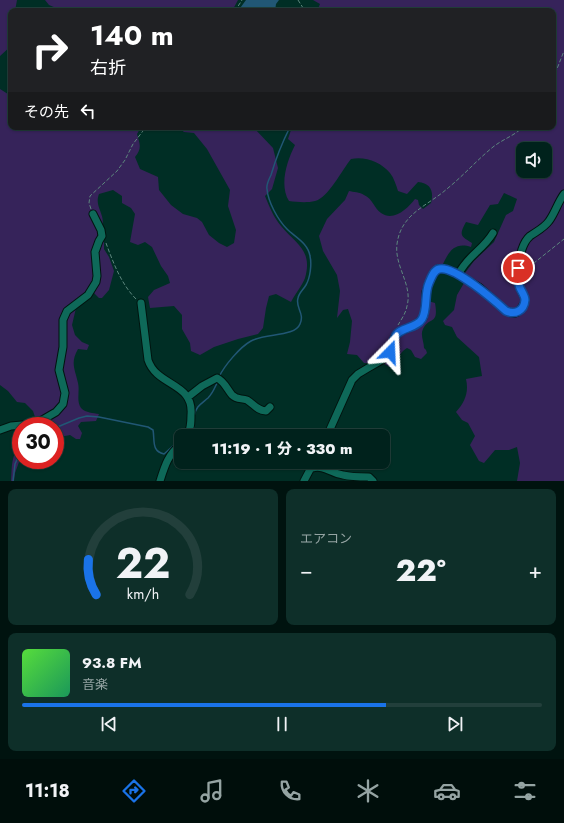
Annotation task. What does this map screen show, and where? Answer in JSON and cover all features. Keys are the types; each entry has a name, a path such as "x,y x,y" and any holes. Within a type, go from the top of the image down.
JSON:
{"street":[{"path":"330,429 352,380 358,374 387,358 395,336 399,332 418,324 423,318 426,292 434,272 439,269 445,269 479,287 511,314 519,310 524,304 525,299 517,278 522,247 526,240 546,225 551,219 559,200 564,194"},
{"path":"0,430 11,426 33,424 56,412 64,404 65,393 59,370 63,347 63,320 67,311 88,295 98,276 95,252 98,241 102,236 101,230 93,214"},
{"path":"458,275 466,261 486,244 493,233"},
{"path":"141,303 150,368 188,397 191,402 192,410 189,429"},
{"path":"188,397 202,386 217,378 237,399 245,400 262,411 266,411 270,407"},
{"path":"160,481 168,459 174,450"},
{"path":"304,481 311,469"},
{"path":"326,469 351,477 369,477 373,481"}],"path":[{"path":"556,71 564,51"},
{"path":"93,214 88,202 90,196 117,172 133,144 144,130"},
{"path":"398,325 407,307 408,296 398,263 397,245 400,233 407,220 427,202 448,189 494,146 520,130"},
{"path":"102,236 114,264 126,286 141,303"},
{"path":"517,278 524,270 564,239"}],"shaded area":[{"path":"0,0 17,0 16,8 8,8 8,49 0,56"},
{"path":"45,0 238,0 234,8 56,8 49,5"},
{"path":"313,0 564,0 564,481 517,481 520,463 517,447 509,450 495,450 484,463 479,461 470,445 475,436 468,423 462,420 456,412 466,397 466,379 482,376 479,357 457,337 452,327 445,325 443,321 454,310 457,295 464,283 465,273 474,261 494,242 506,215 513,211 517,199 504,193 498,204 490,205 478,225 466,222 462,230 462,235 465,239 472,243 471,247 461,246 453,249 443,264 437,264 433,268 425,282 423,296 428,301 435,303 436,310 435,318 425,325 422,331 424,348 427,353 421,359 415,357 411,350 407,348 390,367 377,360 364,363 357,355 347,354 352,321 348,309 343,310 337,318 340,291 337,275 323,251 319,236 327,219 345,200 349,191 361,193 371,201 381,213 391,216 405,210 415,199 418,200 419,205 423,209 431,203 432,192 429,186 418,182 407,194 398,191 393,177 386,169 377,163 362,158 351,159 325,195 315,201 289,201 286,195 284,180 289,158 295,145 288,139 291,130 556,130 556,8 318,8 320,4"},
{"path":"0,89 8,94 8,130 139,130 137,134 140,149 135,157 140,169 158,177 159,190 171,205 183,214 197,218 202,222 209,235 227,247 234,243 236,230 228,206 230,190 207,149 194,133 184,132 182,130 256,130 273,148 278,168 272,189 265,196 276,219 302,248 307,261 305,278 291,302 276,294 269,296 263,328 258,334 214,347 200,355 191,351 190,343 182,329 182,315 174,306 150,308 148,297 154,290 170,283 168,276 161,266 152,247 145,242 138,245 130,242 135,214 131,208 122,203 122,196 113,190 99,194 98,204 103,222 99,234 104,241 104,249 109,257 114,271 109,290 102,298 99,298 94,293 89,291 76,308 72,325 75,335 82,342 89,345 87,350 78,349 74,358 78,386 78,399 81,408 85,411 99,414 96,421 81,422 78,426 82,433 80,439 76,439 70,435 64,436 64,417 35,417 33,411 25,403 17,402 8,391 0,385"},
{"path":"12,466 12,469 16,469 14,481 11,481"}],"water":[{"path":"246,0 279,0 275,8 240,8"}],"waterway":[{"path":"219,377 233,357 251,341 292,331 300,324 301,314 297,302 299,295 309,279 311,267 309,251 307,247 287,229 277,216 271,205 267,187 279,151 289,130"},
{"path":"194,416 197,407 210,396 218,381"},
{"path":"64,424 87,416 99,417 148,427 153,430 154,445 160,453 164,454 174,445"},
{"path":"194,424 194,429"},
{"path":"13,481 14,469"}],"route":[{"path":"390,352 395,336 399,332 418,324 423,318 426,292 434,272 439,269 452,271 479,287 511,314 519,310 524,304 525,299 517,278 518,268"}]}
